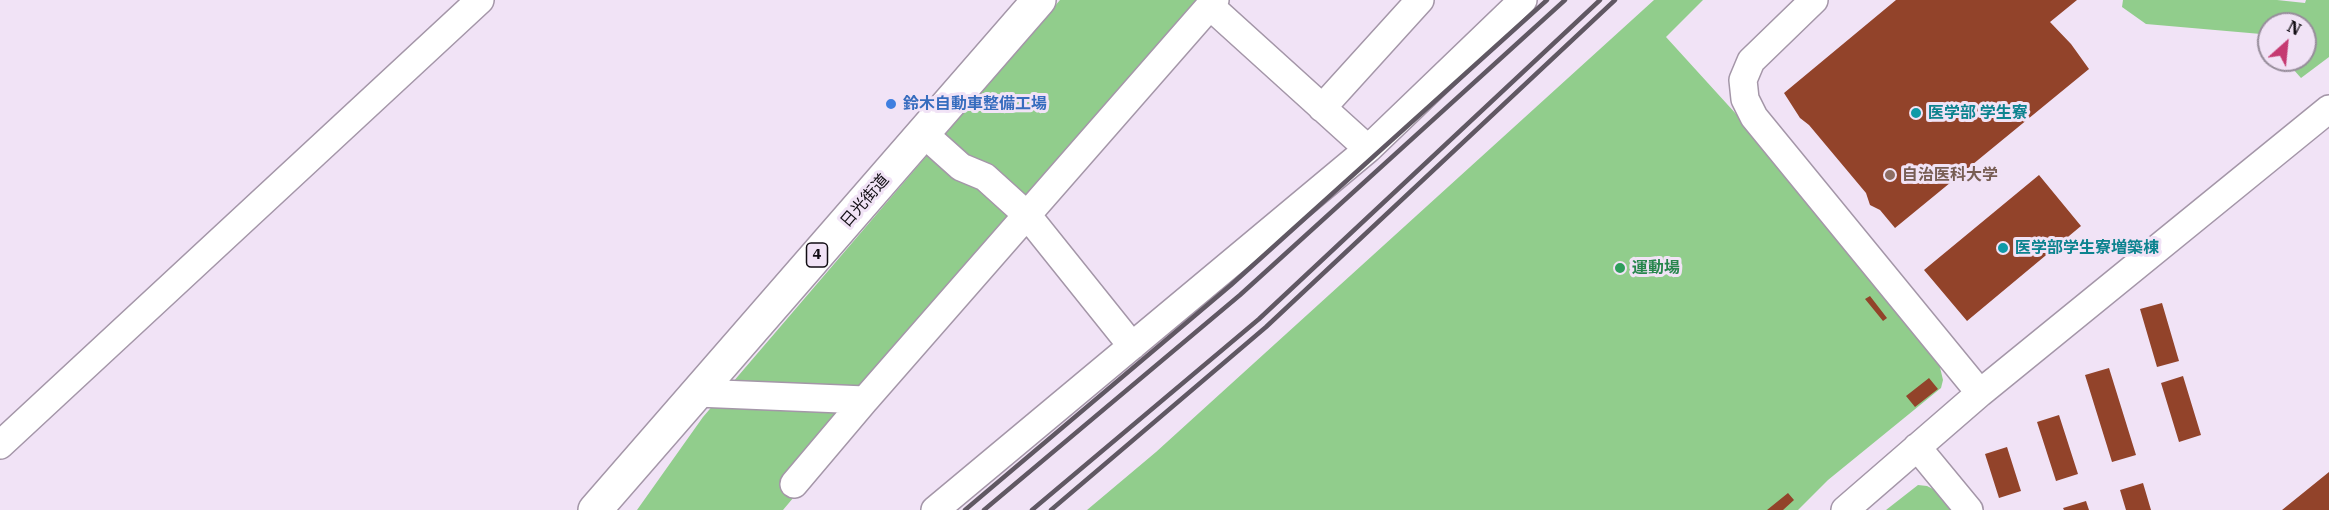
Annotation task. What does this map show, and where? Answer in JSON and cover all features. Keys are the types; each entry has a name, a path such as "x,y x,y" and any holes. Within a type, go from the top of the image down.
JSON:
{"highway":[{"name":"日光街道","path":"595,510 1039,0"}],"street":[{"path":"0,445 480,0"},
{"path":"1322,108 1420,0"},
{"path":"936,510 1368,149 1523,0"},
{"path":"1814,0 1751,62 1743,80 1745,99 1754,117 1980,393"},
{"path":"794,484 1212,3 1368,149"},
{"path":"1845,510 1980,393 2329,109"},
{"path":"923,133 961,167 985,177 1027,215 1132,346"},
{"path":"697,393 865,400"},
{"path":"1917,447 1969,510"}],"green space":[{"path":"1060,0 1211,0 783,510 637,510 703,417"},
{"name":"運動場","path":"1654,0 1703,0 1666,37 1737,115 1933,351 1943,380 1941,388 1828,480 1798,510 1087,510 1156,452"},
{"path":"2123,0 2277,0 2305,3 2306,0 2329,0 2329,57 2317,66 2317,12 2257,12 2257,34 2146,24 2122,7"},
{"path":"2296,72 2309,72 2301,78"},
{"path":"1918,485 1927,486 1939,492 1953,510 1886,510"}],"building":[{"name":"医学部 学生寮","path":"1896,0 2077,0 2050,22 2071,44 2089,69 1895,228 1880,210 1870,205 1866,193 1809,125 1800,118 1784,93"},
{"name":"医学部学生寮増築棟","path":"2039,175 2081,226 1967,321 1924,270"},
{"path":"1870,296 1887,318 1883,321 1865,299"},
{"path":"2162,303 2179,361 2157,367 2140,309"},
{"path":"2109,368 2136,455 2112,462 2085,375"},
{"path":"2183,376 2201,435 2179,442 2161,383"},
{"path":"1929,378 1938,389 1915,407 1906,396"},
{"path":"2059,415 2078,474 2056,481 2037,422"},
{"path":"2007,447 2021,491 1999,498 1985,454"},
{"path":"2329,472 2329,510 2282,510"},
{"path":"2143,483 2151,510 2126,510 2120,490"},
{"path":"1788,493 1794,500 1783,510 1767,510"},
{"path":"2086,501 2089,510 2064,510 2063,508"}],"railway":[{"path":"965,510 1231,285 1547,0"},
{"path":"984,510 1240,295 1565,0"},
{"path":"1032,510 1259,319 1600,0"},
{"path":"1051,510 1266,327 1615,0"}],"place":[{"name":"鈴木自動車整備工場","path":"891,104"},
{"name":"医学部 学生寮","path":"1916,113"},
{"name":"自治医科大学","path":"1890,175"},
{"name":"医学部学生寮増築棟","path":"2003,248"},
{"name":"運動場","path":"1620,268"}]}
